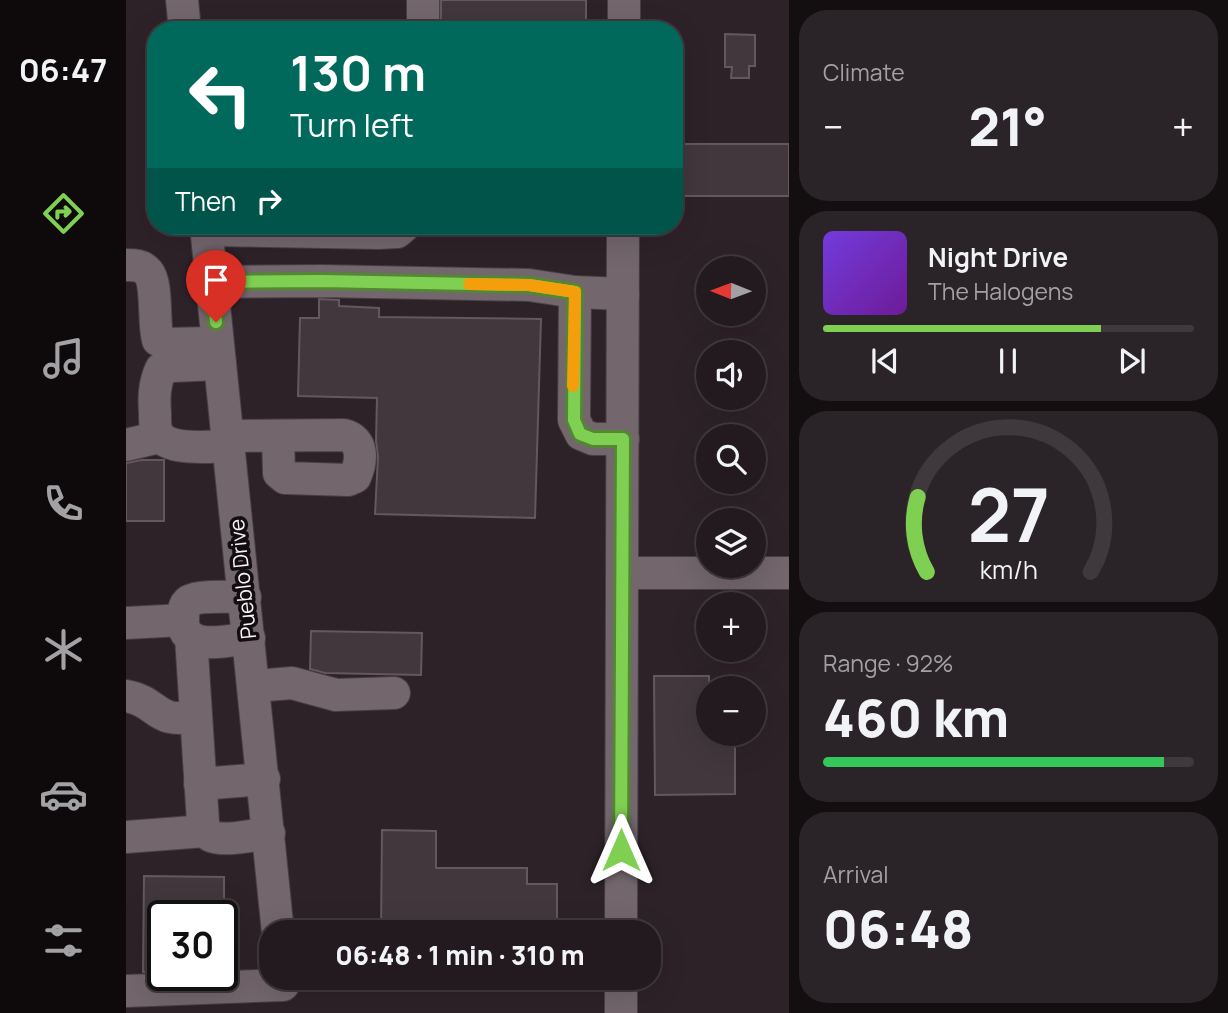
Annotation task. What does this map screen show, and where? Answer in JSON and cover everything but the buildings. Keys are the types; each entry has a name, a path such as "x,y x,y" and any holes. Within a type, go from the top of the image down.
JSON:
{"street":[{"path":"182,0 184,21"},
{"path":"423,0 423,21"},
{"path":"624,0 624,21"},
{"name":"Pueblo Drive","path":"207,235 277,920"},
{"path":"621,920 623,235"},
{"path":"126,265 139,266 148,272 152,283 158,340 166,344 219,353"},
{"path":"212,282 529,285 575,292 623,294"},
{"path":"575,292 574,420 580,434 593,439 623,439"},
{"path":"219,353 161,369 154,395 156,430 160,437 176,446 278,436"},
{"path":"126,445 160,437"},
{"path":"622,573 789,573"},
{"path":"245,597 199,599 189,601 184,608 200,784 205,831 212,837 269,833"},
{"path":"126,623 187,629 205,642 249,638"},
{"path":"254,686 292,683 335,695 394,693"},
{"path":"126,696 138,699 166,717 178,720 195,716"},
{"path":"200,784 264,779"},
{"path":"126,837 205,831"},
{"path":"621,990 621,1013"},
{"path":"126,991 284,992"}],"slow traffic":[{"path":"469,284 529,285 575,292 573,386"}],"route":[{"path":"216,322 212,282 529,285 575,292 574,420 580,434 593,439 623,439 621,850"}]}
